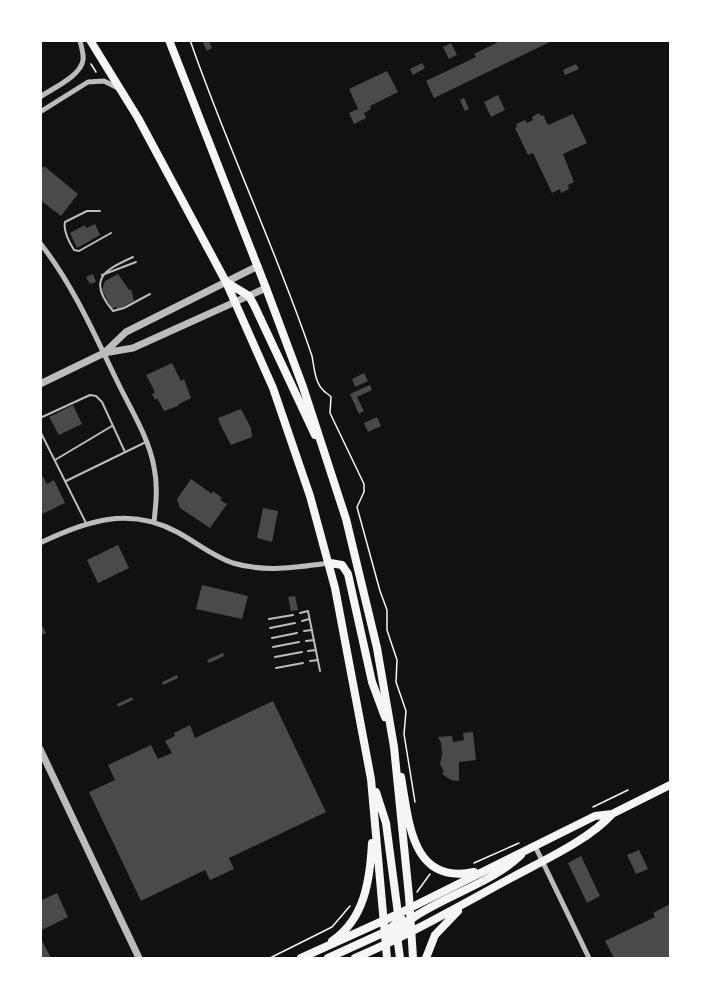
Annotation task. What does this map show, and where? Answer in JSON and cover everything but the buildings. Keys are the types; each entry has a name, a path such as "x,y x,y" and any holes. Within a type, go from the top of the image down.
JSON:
{"main road":[{"path":"90,40 158,154 226,282 289,431 330,562 351,665 371,779 383,921"},
{"path":"169,40 258,266 332,472 358,565 411,831 419,852 425,861 439,870 459,874 474,872 503,861"},
{"path":"226,282 249,296 332,472"},
{"path":"330,562 342,565 348,574 372,682 391,732"},
{"path":"394,747 413,958"},
{"path":"371,779 386,823 395,928 400,958"},
{"path":"383,921 395,928 411,932 543,861 601,826 612,814 670,784"},
{"path":"301,958 337,938 351,923 360,908 369,882 375,811"},
{"path":"387,958 386,944 410,908 595,816 612,814"},
{"path":"328,958 395,928 504,869 527,850"},
{"path":"426,958 435,935 451,916 500,884"},
{"path":"383,921 395,928"},
{"path":"301,958 383,921"},
{"path":"355,958 386,944 395,928"}],"street":[{"path":"40,97 80,68 83,56 80,40"},
{"path":"40,112 88,82 104,81 120,88"},
{"path":"40,243 75,296 146,442 154,466 157,489 154,522"},
{"path":"104,353 126,332 258,266"},
{"path":"40,384 104,353 133,348 266,288"},
{"path":"40,543 86,523 120,518 154,522 176,532 214,555 241,565 284,569 330,562"},
{"path":"40,749 140,958"},
{"path":"535,846 589,958"}],"lane":[{"path":"100,211 87,211 64,222 64,228 72,247 80,251 111,233"},
{"path":"133,257 112,267 102,275 100,285 113,311 124,308 150,294"},
{"path":"102,275 136,262"},
{"path":"40,418 90,395 96,396 102,402 125,452"},
{"path":"55,460 113,426"},
{"path":"40,431 86,523"},
{"path":"66,481 146,442"},
{"path":"300,613 308,611 320,671"},
{"path":"269,619 292,615"},
{"path":"302,621 309,620"},
{"path":"270,628 295,623"},
{"path":"304,631 312,630"},
{"path":"272,638 297,633"},
{"path":"306,641 314,640"},
{"path":"273,647 299,642"},
{"path":"308,651 316,650"},
{"path":"275,657 302,652"},
{"path":"310,661 318,660"},
{"path":"276,668 303,663"}],"path":[{"path":"190,40 234,155"},
{"path":"87,62 93,66 97,75"},
{"path":"586,811 628,790"},
{"path":"468,864 488,858 522,842"},
{"path":"417,892 432,871"},
{"path":"270,958 332,927 350,906 354,906"}]}
